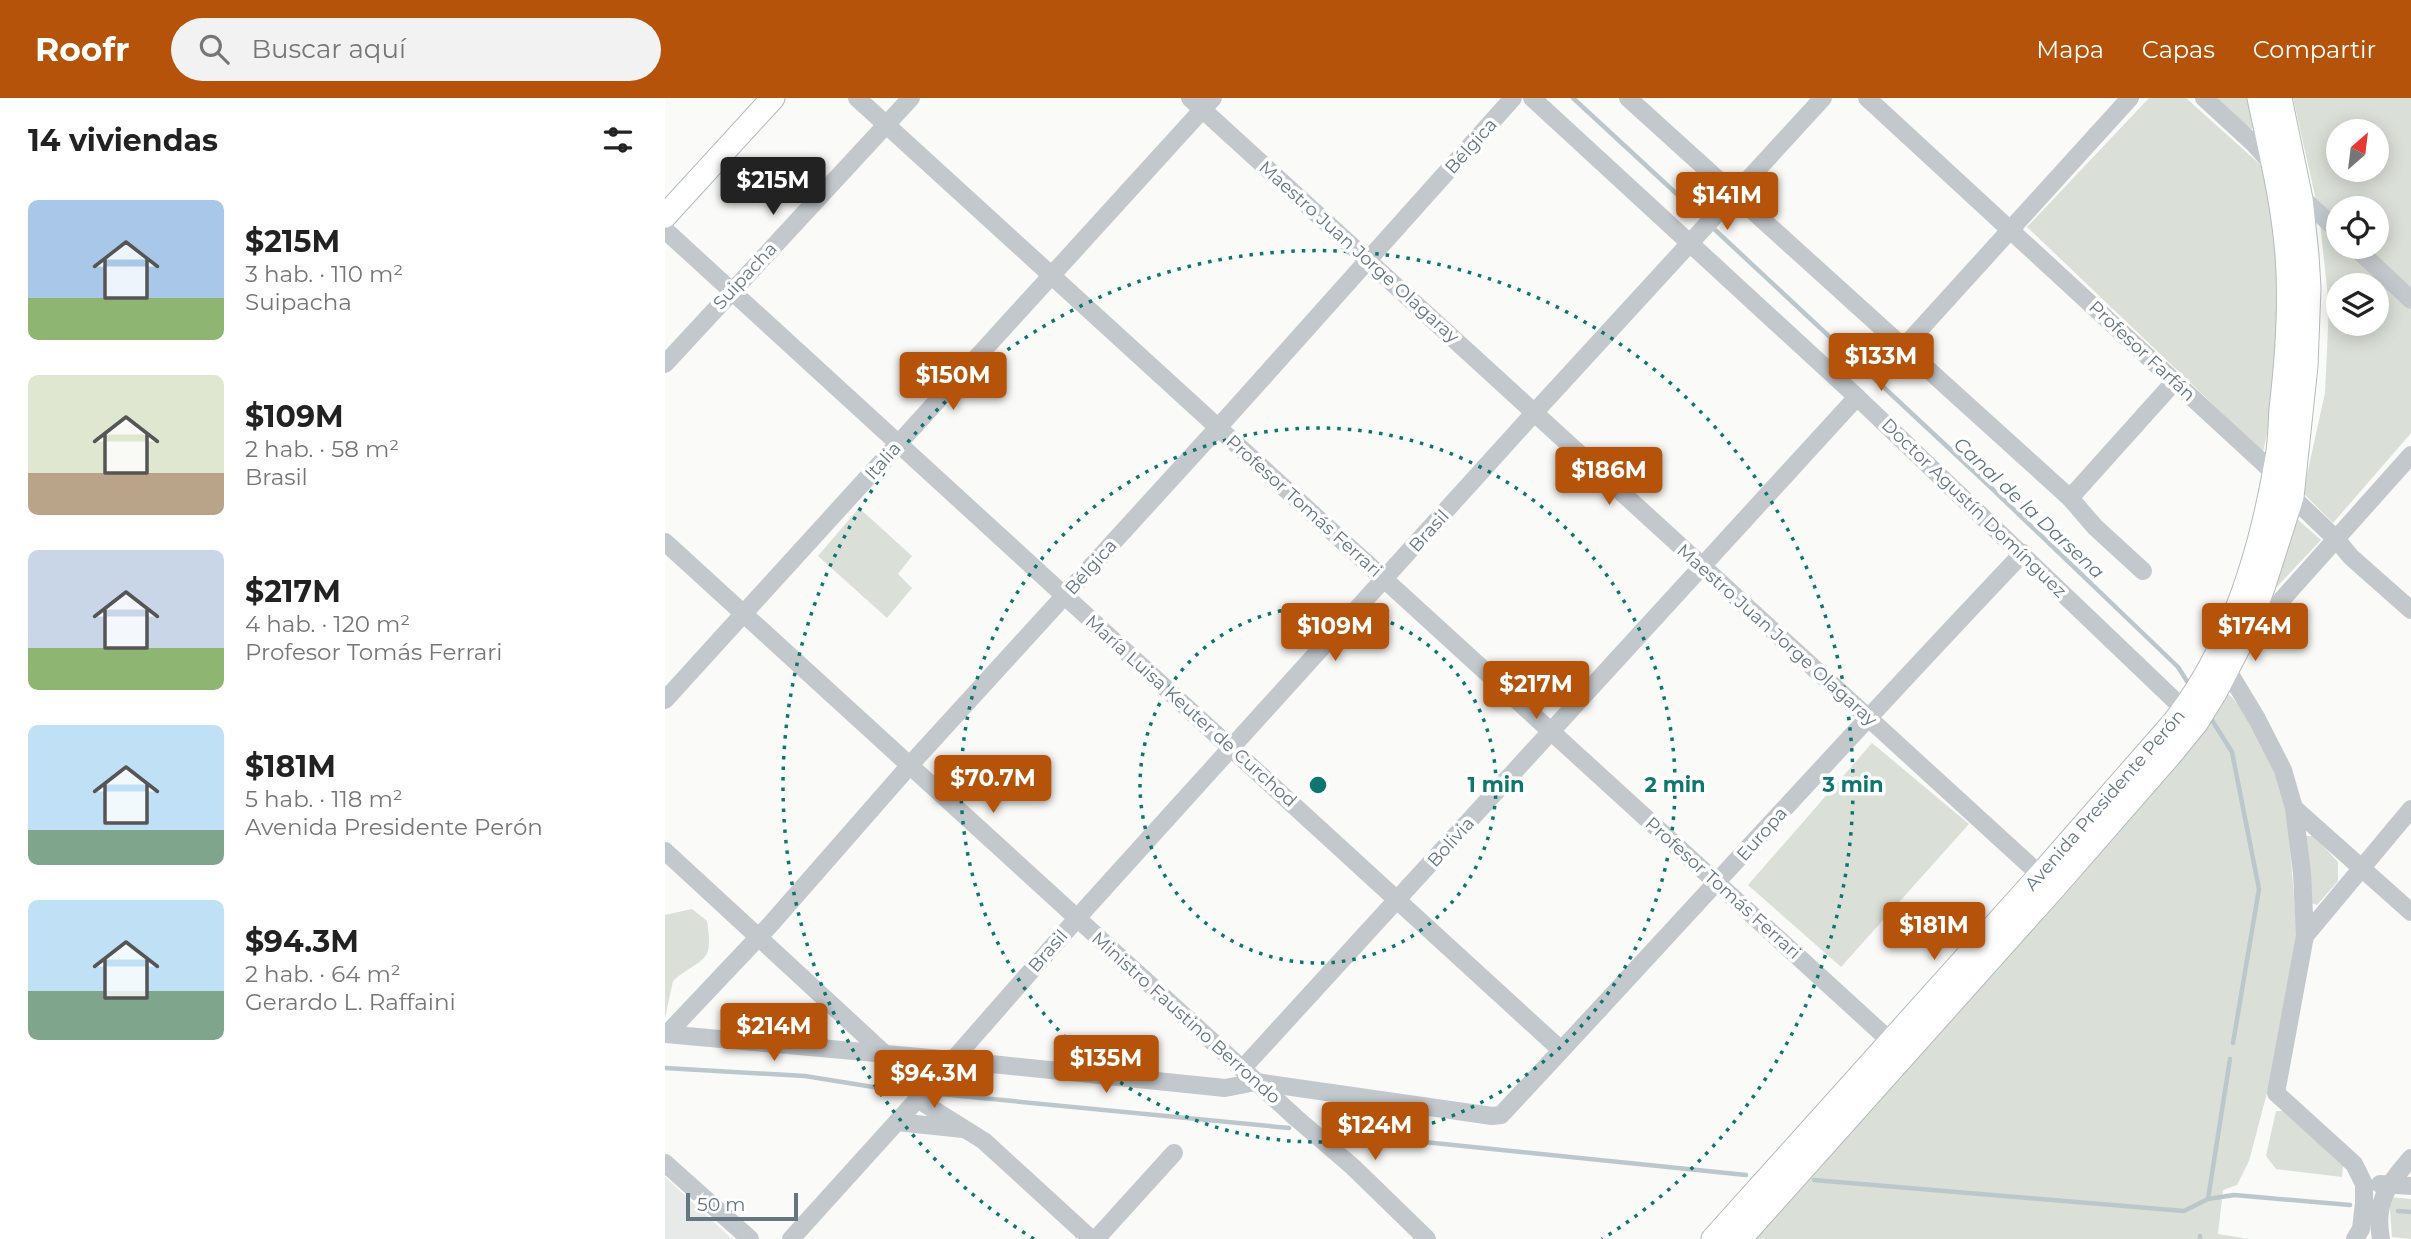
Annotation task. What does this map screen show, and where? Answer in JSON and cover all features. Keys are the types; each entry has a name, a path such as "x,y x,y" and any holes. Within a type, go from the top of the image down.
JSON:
{"main road":[{"path":"665,216 772,98"},
{"name":"Avenida Presidente Perón","path":"1726,1237 1899,1049 2190,716 2222,661 2252,562 2274,473 2287,360 2289,306 2284,223 2259,98"},
{"path":"2222,661 2245,635 2292,497 2306,366 2308,255 2301,199 2280,98"}],"street":[{"name":"Profesor Tomás Ferrari","path":"857,98 1899,1049"},
{"name":"Suipacha","path":"665,364 911,98"},
{"name":"Bélgica","path":"666,1034 759,936 910,765 1513,98"},
{"name":"Doctor Agustín Domínguez","path":"1532,98 1857,397 2023,553 2190,716"},
{"path":"1628,98 2070,498 2095,527 2143,571"},
{"name":"Brasil","path":"892,1128 1077,918 1823,98"},
{"name":"Profesor Farfán","path":"1867,98 2274,473 2292,497 2351,557 2411,610"},
{"path":"1903,348 2130,98"},
{"path":"2204,98 2254,144 2301,199 2326,221"},
{"name":"Maestro Juan Jorge Olagaray","path":"1202,102 1367,261 2047,882"},
{"name":"Italia","path":"665,699 1051,275 1202,102"},
{"name":"María Luisa Keuter de Curchod","path":"665,230 1561,1051"},
{"path":"2368,259 2411,300"},
{"path":"2070,498 2175,381"},
{"name":"Bolivia","path":"1242,1069 1857,397"},
{"path":"2245,635 2261,623 2411,455"},
{"name":"Ministro Faustino Berrondo","path":"665,542 1256,1082 1353,1167 1427,1239"},
{"name":"Europa","path":"1256,1082 1492,1116 1501,1115 1718,883 1867,717 2023,553"},
{"path":"2222,661 2257,719 2283,770 2294,808 2302,873 2305,936 2277,1093 2354,1164 2364,1184 2361,1229 2355,1239"},
{"path":"2294,808 2411,912"},
{"path":"2305,936 2411,809"},
{"path":"665,850 885,1054 917,1088 925,1104 984,1141 1094,1239 1174,1153"},
{"path":"666,1034 1225,1088 1256,1082"},
{"path":"791,1239 892,1128 969,1130"},
{"path":"2381,1239 2377,1221 2388,1184 2411,1158"},
{"path":"665,1163 750,1239"},
{"path":"2364,1184 2411,1186"},
{"path":"1401,1239 1413,1225"}],"shaded area":[{"path":"2149,98 2186,98 2264,168 2274,217 2280,302 2273,405 2263,452 2027,227"},
{"path":"2216,98 2252,98 2258,128 2250,129"},
{"path":"2293,98 2411,98 2411,433 2333,523 2303,493 2325,393 2328,336 2389,336 2389,273 2326,273 2326,279 2319,213"},
{"path":"859,508 912,556 898,574 912,588 887,618 818,556"},
{"path":"2296,518 2321,540 2272,592"},
{"path":"2226,693 2252,724 2275,769 2287,808 2297,936 2273,1070 2249,1161 2237,1185 2223,1190 2218,1234 2249,1239 1750,1239 2180,761"},
{"path":"1872,743 1969,824 1841,967 1748,885"},
{"path":"2314,836 2338,862 2338,881 2317,905 2311,903 2302,839"},
{"path":"692,909 707,921 709,946 704,958 673,981 665,1018 665,915"},
{"path":"2276,1111 2283,1111 2343,1166 2342,1177 2276,1169 2266,1156"},
{"path":"665,1177 732,1239 665,1239"},
{"path":"2389,1197 2411,1199 2411,1239 2392,1237"}],"waterway":[{"name":"Canal de la Darsena","path":"1573,98 1706,221"},
{"name":"Canal de la Darsena","path":"1712,227 2178,667 2190,686"},
{"name":"Canal de la Darsena","path":"2210,717 2232,752 2259,889 2233,1043"},
{"name":"Canal de la Darsena","path":"2208,1199 2230,1059"},
{"path":"665,1068 805,1076 904,1092"},
{"path":"940,1094 1289,1128"},
{"path":"1327,1132 1746,1175"},
{"path":"1814,1180 2184,1211 2208,1199 2234,1195 2350,1205"},
{"path":"2398,1211 2411,1212"}]}
